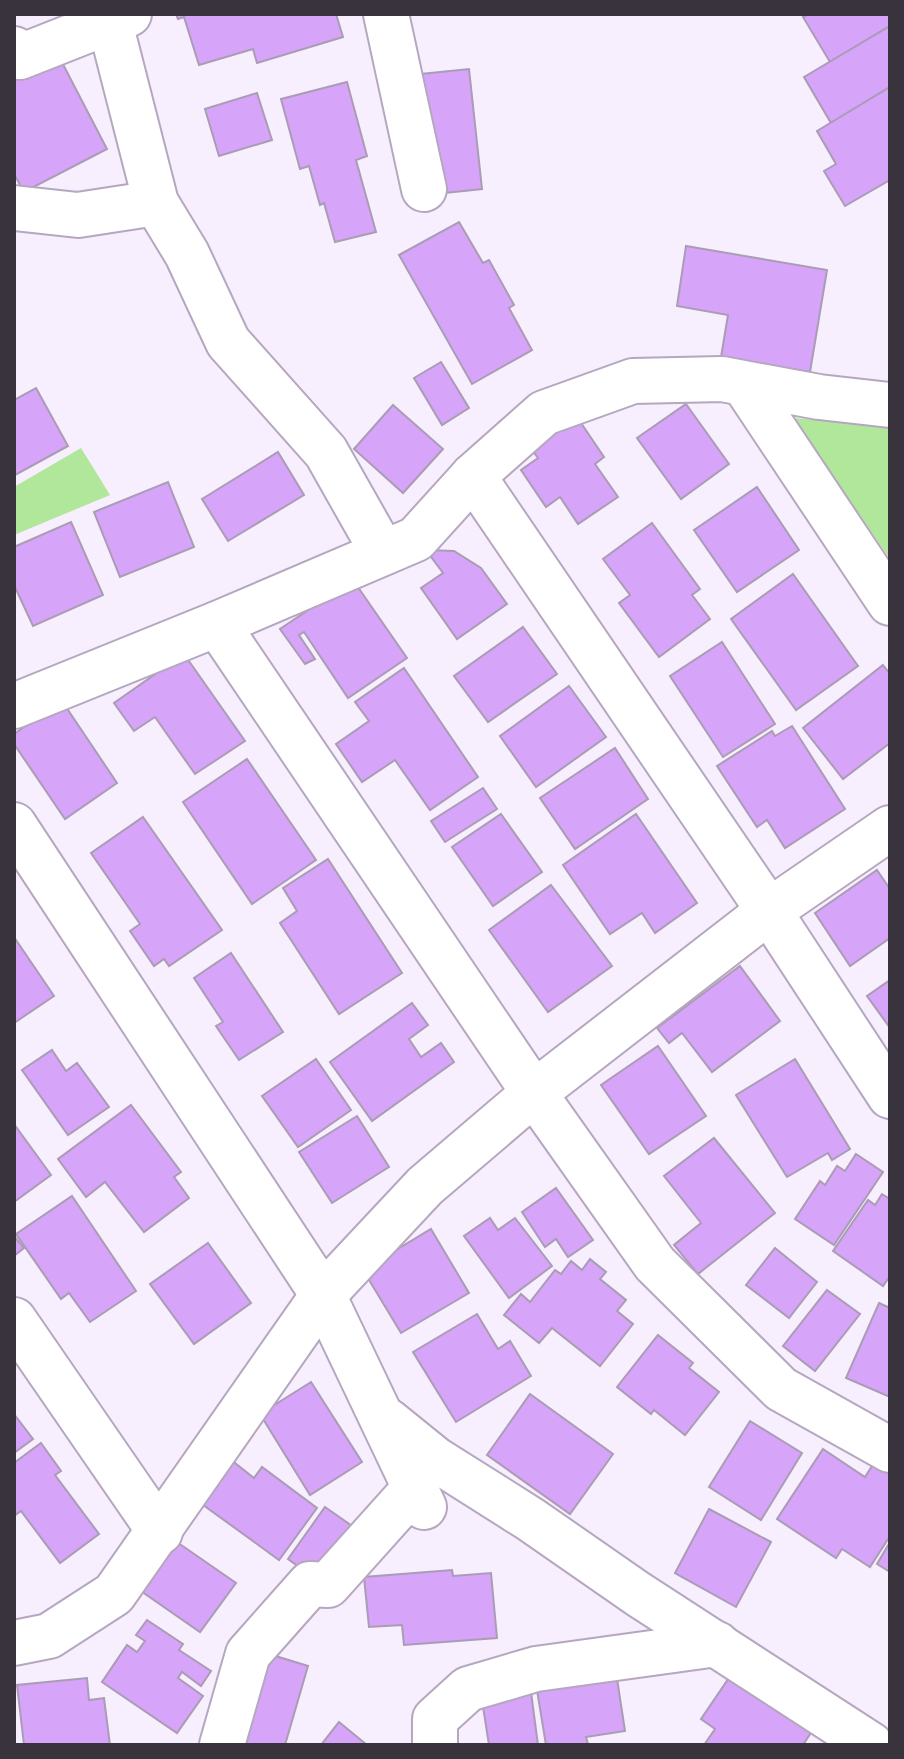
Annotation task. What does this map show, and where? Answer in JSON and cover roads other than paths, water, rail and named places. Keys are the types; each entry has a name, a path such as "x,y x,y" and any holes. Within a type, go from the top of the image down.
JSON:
{"street":[{"path":"386,14 424,189"},
{"path":"14,49 20,57 119,19 156,203 187,254 228,342 326,452 382,551"},
{"path":"14,208 78,215 156,203"},
{"path":"14,706 416,539 473,476 544,413 633,381 722,379 819,397 890,405"},
{"path":"744,384 890,603"},
{"path":"473,476 769,911 890,1096"},
{"path":"217,624 534,1093 655,1264 781,1389 890,1450"},
{"path":"14,825 323,1295 419,1498 328,1585 310,1584 248,1654 222,1745"},
{"path":"14,1643 49,1636 114,1594 323,1295 425,1186 534,1093 769,911 890,828"},
{"path":"14,1320 160,1532"},
{"path":"379,1414 435,1459 871,1745"},
{"path":"435,1745 435,1719 468,1689 536,1669 717,1644"}]}
